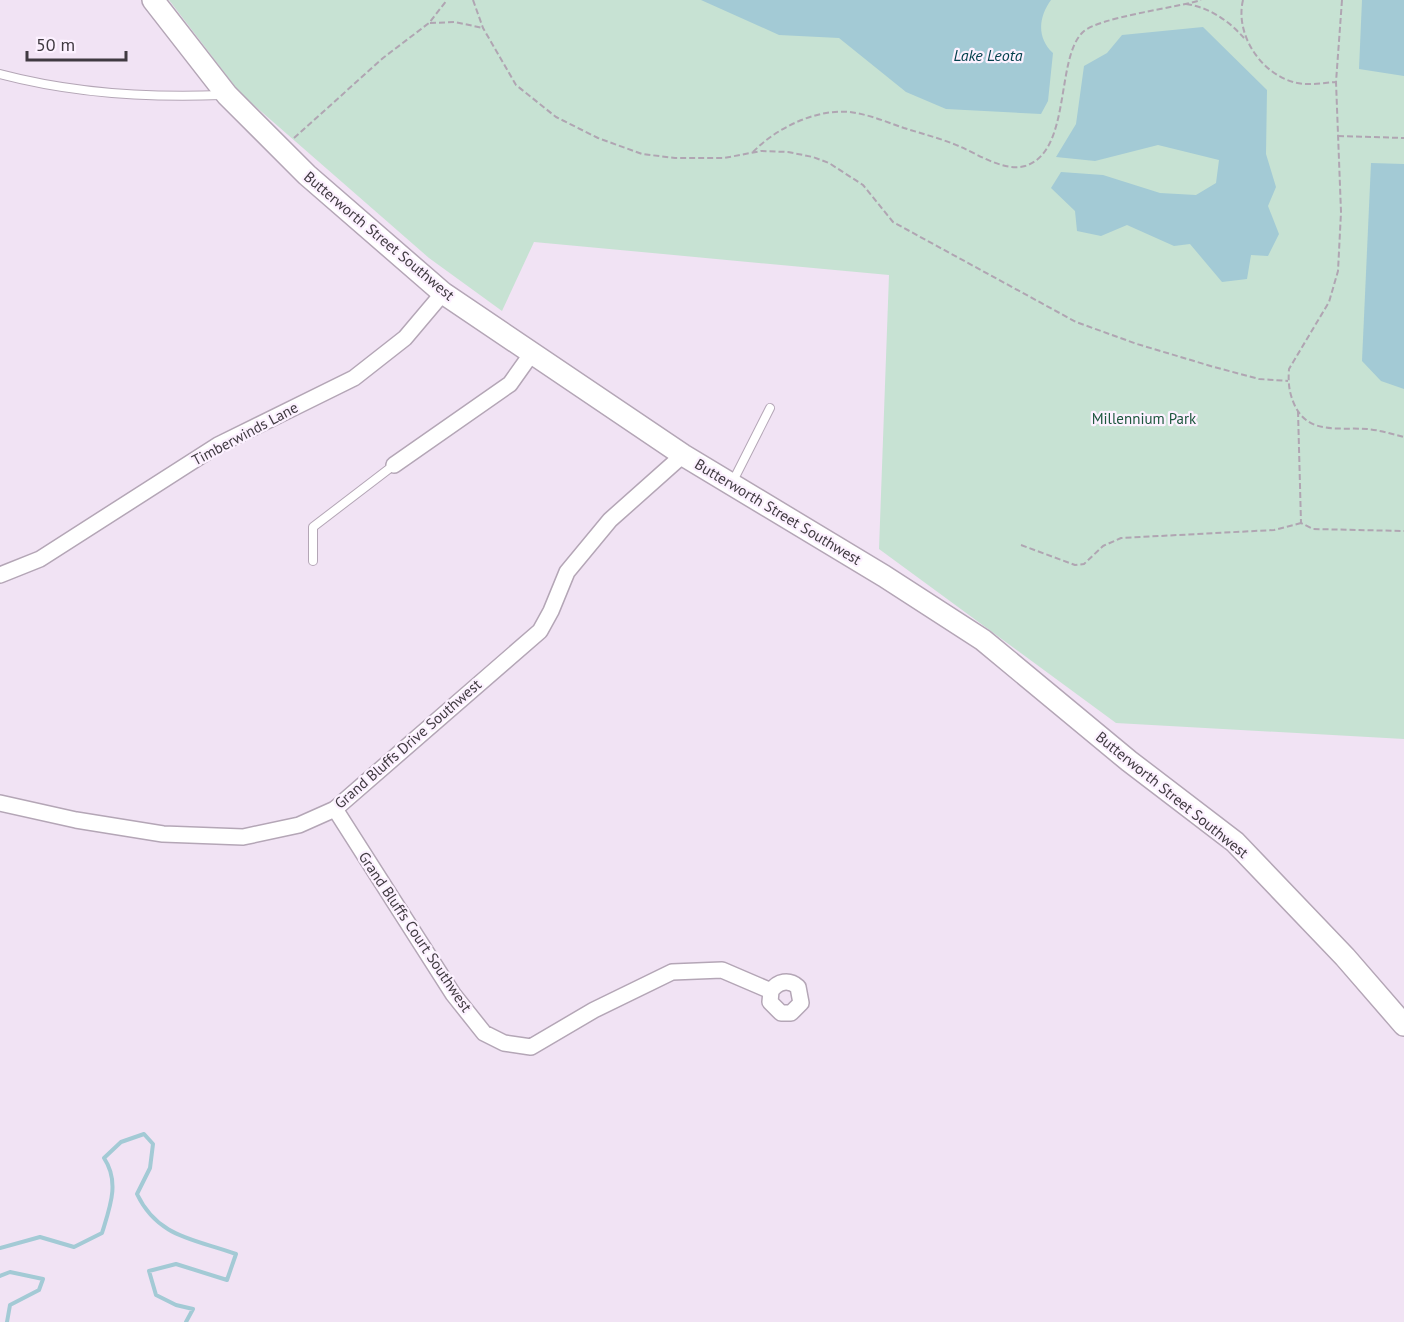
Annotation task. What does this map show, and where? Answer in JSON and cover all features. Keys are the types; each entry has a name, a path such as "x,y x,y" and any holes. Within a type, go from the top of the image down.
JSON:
{"street":[{"name":"Butterworth Street Southwest","path":"153,0 227,95 282,150 443,293 683,455 884,576 982,640 1129,761 1235,842 1345,957 1404,1025"},
{"name":"Timberwinds Lane","path":"0,575 40,559 218,445 354,378 405,338 443,293"},
{"path":"394,465 510,384 532,353"},
{"name":"Grand Bluffs Drive Southwest","path":"0,803 76,820 163,834 243,837 299,825 335,809 540,631 567,572 574,563 610,520 683,455"},
{"name":"Grand Bluffs Court Southwest","path":"335,809 453,994 484,1033 504,1043 531,1047 594,1010 672,972 722,970 771,992"}],"lane":[{"path":"0,74 61,88 177,97 227,95"},
{"path":"731,484 770,408"},
{"path":"313,561 313,527 394,465"}],"path":[{"path":"282,150 383,58 429,23 447,0"},
{"path":"473,0 483,28 522,91 556,117 598,138 642,154 675,159 716,159 753,152 788,152 829,163 863,185 893,222 1076,322 1214,367 1259,379 1288,381"},
{"path":"753,152 766,139 791,124 822,115 847,112 948,142 1012,167 1026,165 1045,149 1053,133 1069,64 1077,38 1083,31 1100,23 1201,0"},
{"path":"1243,0 1241,25 1246,41"},
{"path":"1301,523 1298,411 1288,381 1289,369 1329,302 1338,271 1341,212 1336,82 1342,0"},
{"path":"1183,4 1199,6 1228,22 1257,56 1284,78 1313,84 1336,82"},
{"path":"429,23 455,22 483,28"},
{"path":"1338,136 1404,138"},
{"path":"1298,411 1303,418 1319,427 1367,429 1404,437"},
{"path":"1021,545 1075,565 1084,564 1103,546 1121,538 1274,530 1301,523 1313,529 1404,531"}],"green space":[{"name":"Millennium Park","path":"169,0 1404,0 1404,739 1116,723 879,549 889,275 534,242 502,311 429,258 240,93"}],"water":[{"name":"Lake Leota","path":"701,0 1051,0 1044,14 1041,28 1044,41 1053,53 1048,101 1041,114 946,109 906,92 839,38 779,35"},
{"path":"1362,0 1404,0 1404,76 1359,69"},
{"path":"1203,27 1267,90 1266,154 1276,187 1268,206 1279,234 1268,256 1251,255 1247,279 1222,282 1190,244 1174,246 1127,225 1101,236 1077,231 1075,211 1051,188 1061,172 1103,175 1160,193 1196,195 1216,183 1219,160 1158,145 1095,161 1056,157 1076,124 1084,66 1107,53 1122,35"},
{"path":"1371,163 1404,164 1404,389 1381,381 1362,361"}],"waterway":[{"path":"0,1248 40,1237 74,1247 102,1233 113,1185 112,1176 104,1158 121,1142 144,1134 153,1144 150,1168 137,1194 146,1209 156,1220 179,1235 236,1254 227,1280 176,1264 149,1271 156,1295 176,1305 193,1309 186,1322"},
{"path":"0,1276 10,1272 43,1279 39,1290 10,1305 7,1322"}]}
